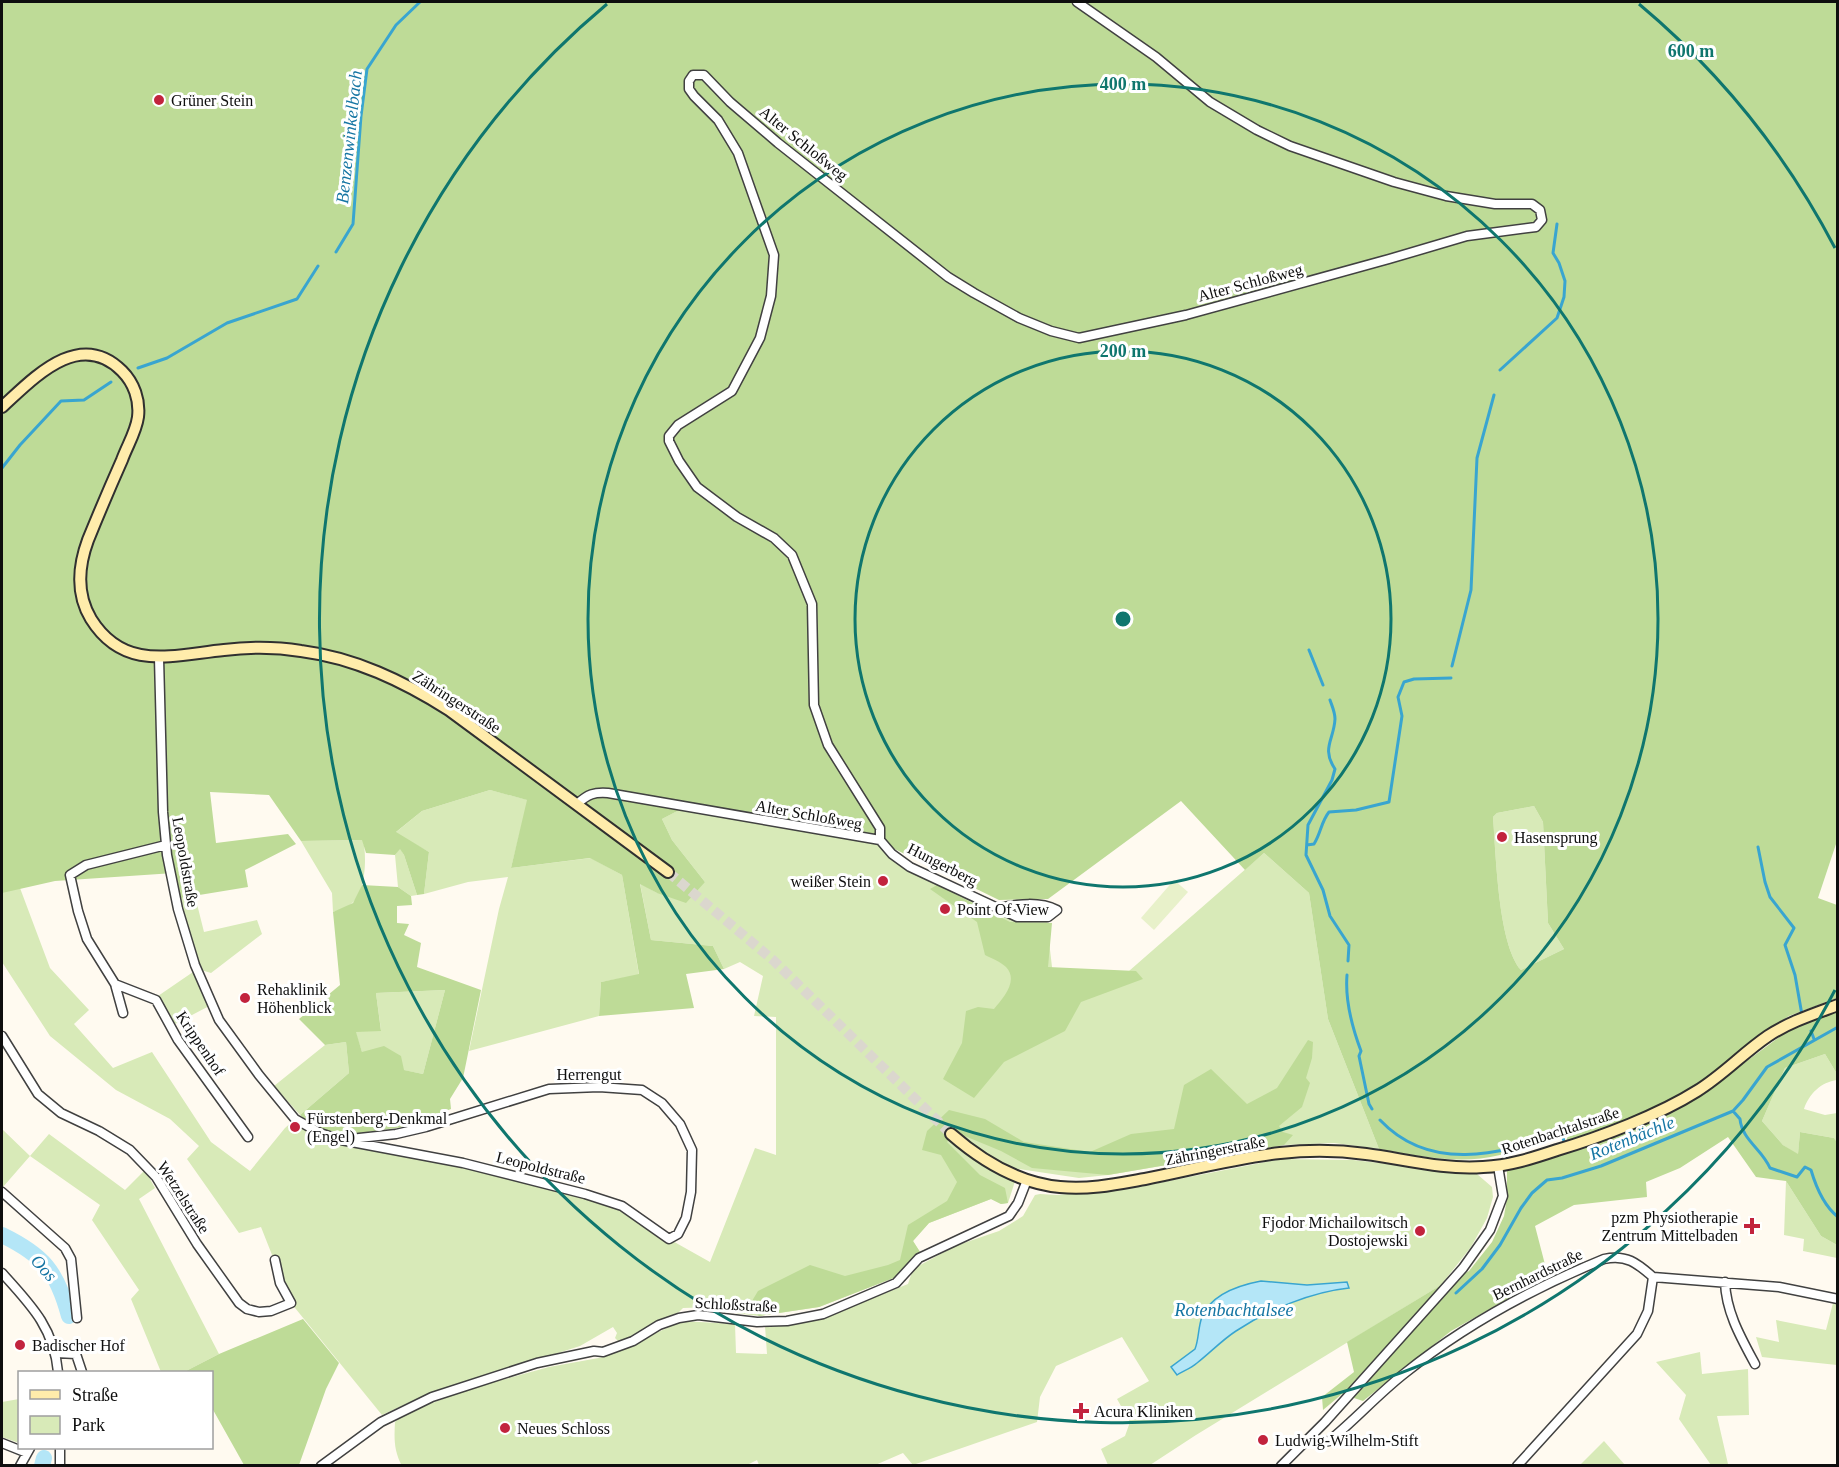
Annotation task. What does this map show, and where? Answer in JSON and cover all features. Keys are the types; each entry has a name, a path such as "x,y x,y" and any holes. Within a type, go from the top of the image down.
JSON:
{"main road":[{"path":"2,407 50,366 75,356 94,356 112,363 132,383 138,401 138,419 83,554 80,585 85,606 102,633 128,651 159,658"},
{"name":"Zähringerstraße","path":"159,658 263,648 303,651 360,665 397,680 449,710 668,872"},
{"name":"Rotenbachtalstraße","path":"1498,1166 1594,1138 1675,1104 1716,1079 1768,1036 1838,1005"},
{"name":"Zähringerstraße","path":"951,1134 983,1160 1012,1175 1061,1187 1095,1187 1262,1155 1299,1151 1364,1154 1455,1167 1498,1166"}],"street":[{"name":"Alter Schloßweg","path":"577,804 587,795 596,792 608,793 880,840 880,828 828,745 814,705 812,604 792,555 774,538 737,517 697,487 679,461 669,441 669,436 678,425 732,391 760,338 771,296 774,255 738,153 718,120 689,89 689,81 693,75 705,75 730,102 778,143 948,277 1019,318 1051,331 1079,338 1186,315 1467,236 1536,226 1542,220 1540,210 1532,204 1467,201 1394,182 1290,146 1257,130 1210,102 1156,57 1077,2"},
{"name":"Leopoldstraße","path":"159,658 163,812 166,845 178,909 195,965 219,1020 295,1119 320,1133 341,1140 463,1163 585,1194 622,1206 669,1239 678,1234"},
{"name":"Hungerberg","path":"880,840 892,854 910,867 1017,917 1048,917 1057,910 1036,904 1014,904 999,908"},
{"path":"123,1013 115,984 87,939 70,875 86,865 166,845"},
{"name":"Krippenhof","path":"115,984 156,1000 178,1040 248,1137"},
{"name":"Wetzelstraße","path":"2,1036 38,1094 61,1113 99,1131 130,1150 156,1177 224,1284 247,1309 259,1312 272,1311 291,1303 280,1283 275,1260"},
{"name":"Herrengut","path":"341,1140 396,1134 426,1127 549,1089 599,1087 642,1090 662,1104 680,1124 692,1150 691,1192 686,1218 678,1234"},
{"name":"Rotenbachtalstraße","path":"1281,1466 1307,1441 1463,1268 1490,1230 1503,1196 1498,1166"},
{"name":"Schloßstraße","path":"321,1466 381,1422 422,1401 537,1363 594,1351 603,1352 633,1341 659,1325 679,1318 699,1315 757,1322 787,1321 824,1314 896,1283 919,1258 1009,1216 1018,1203 1027,1180"},
{"path":"2,1192 60,1241 65,1248 71,1259 77,1318"},
{"name":"Bernhardstraße","path":"1307,1441 1320,1443 1329,1441 1412,1368 1445,1343 1515,1300 1591,1264 1617,1256 1635,1263 1653,1277"},
{"path":"2,1273 37,1313 46,1328 56,1353 58,1371"},
{"path":"1517,1466 1637,1334 1648,1311 1653,1277 1779,1287 1838,1299"},
{"path":"1725,1282 1725,1292 1735,1327 1755,1364"},
{"path":"56,1353 76,1354 82,1371"},
{"path":"2,1443 18,1447"},
{"path":"60,1449 60,1466"},
{"path":"20,1466 29,1450"}],"green space":[{"path":"2,2 1837,2 1838,838 1818,898 1837,905 1837,998 1789,1016 1760,1034 1719,1069 1721,1080 1789,1030 1837,1009 1837,1074 1825,1054 1785,1068 1762,1121 1783,1145 1798,1154 1800,1132 1834,1138 1838,1144 1837,1245 1821,1236 1786,1181 1756,1177 1728,1137 1680,1168 1646,1182 1647,1197 1574,1205 1535,1226 1548,1276 1451,1331 1363,1401 1342,1394 1323,1410 1322,1397 1354,1372 1347,1342 1441,1285 1469,1271 1492,1242 1504,1216 1507,1171 1563,1153 1568,1135 1485,1158 1440,1158 1379,1149 1328,1019 1309,893 1264,853 1245,870 1181,801 1048,899 999,900 872,838 687,806 662,819 672,840 705,882 686,903 657,893 640,884 651,940 713,946 724,969 686,974 694,1008 599,1016 601,982 639,974 622,875 590,858 511,868 527,800 490,790 422,811 396,832 429,852 424,894 417,895 400,849 395,855 366,853 362,840 301,841 269,795 210,792 216,843 288,834 296,844 245,870 248,887 181,898 174,873 55,881 2,893","holes":["1534,806 1543,822 1548,923 1564,949 1521,970 1513,957 1503,920 1493,817 1497,813"]},
{"path":"490,790 528,800 511,868 591,858 622,875 639,975 601,982 599,1016 469,1051 508,877 468,882 424,894 429,852 395,833 422,811"},
{"path":"1534,806 1543,822 1548,923 1564,949 1521,970 1513,957 1503,920 1493,817 1497,813"},
{"path":"681,809 880,840 892,854 1004,911 1048,917 1054,984 1129,971 1264,853 1309,893 1328,1019 1379,1149 1334,1143 1284,1145 1079,1178 1019,1169 1008,1203 1001,1204 991,1199 929,1223 913,1241 920,1252 896,1277 819,1307 759,1316 735,1313 716,1307 683,1308 619,1342 615,1338 617,1333 613,1327 580,1346 421,1397 382,1415 291,1303 261,1227 239,1233 187,1159 199,1146 170,1119 116,1090 50,1036 2,962 2,892 20,888 50,968 89,1010 74,1024 113,1068 152,1052 211,1142 250,1171 295,1119 320,1133 463,1163 622,1206 669,1239 710,1262 755,1148 776,1155 776,1017 754,1016 763,976 740,962 724,969 713,946 651,940 640,883 657,893 705,882 672,840 662,819"},
{"path":"363,840 365,864 360,892 351,904 333,912 332,893 301,841"},
{"path":"400,848 417,895 411,896 398,887 395,855"},
{"path":"1174,880 1188,892 1154,930 1141,918"},
{"path":"362,885 398,887 411,896 412,905 397,906 397,923 409,924 404,935 421,943 417,967 481,990 463,1078 450,1099 451,1109 403,1127 360,1133 320,1133 300,1115 349,1073 346,1042 325,1045 299,1019 340,985 333,912 353,903","holes":["445,990 423,1074 404,1070 401,1056 384,1046 362,1052 356,1032 381,1031 376,993"]},
{"path":"937,885 1010,922 1052,923 1048,967 1136,971 1143,979 1081,1002 1065,1031 1004,1062 974,1098 943,1079 962,1043 966,1011 978,1007 994,1009 1008,989 1010,972 999,962 985,955 977,922 930,889"},
{"path":"195,896 204,932 257,920 262,934 211,973 201,970 189,935 181,898"},
{"path":"193,972 211,1005 175,1024 158,996"},
{"path":"445,990 423,1074 403,1070 362,1052 355,1031 381,1030 376,993"},
{"path":"1308,1040 1313,1042 1312,1058 1306,1078 1310,1083 1302,1107 1279,1126 1283,1132 1293,1135 1284,1145 1108,1175 1032,1168 1001,1151 955,1132 947,1142 980,1175 1005,1188 1008,1203 1001,1204 991,1199 929,1223 913,1241 920,1252 896,1277 819,1307 759,1316 749,1306 758,1291 810,1265 845,1276 900,1260 908,1225 947,1201 957,1182 941,1155 922,1150 927,1131 949,1110 985,1119 1024,1142 1090,1152 1131,1134 1174,1129 1184,1085 1211,1069 1247,1104 1277,1088"},
{"path":"346,1042 349,1073 300,1115 274,1086 325,1045"},
{"path":"1825,1054 1837,1074 1837,1080 1826,1083 1816,1090 1804,1109 1825,1115 1837,1113 1837,1144 1834,1138 1800,1132 1798,1155 1783,1145 1762,1121 1785,1068"},
{"path":"2,1129 30,1156 3,1187 2,1186"},
{"path":"49,1134 125,1190 145,1170 155,1188 139,1199 219,1354 186,1371 161,1371 131,1299 139,1290 92,1220 100,1205 30,1156"},
{"path":"1281,1159 1353,1160 1477,1174 1492,1187 1493,1197 1487,1218 1471,1247 1441,1285 1150,1465 1108,1465 1101,1449 1125,1436 1130,1422 1117,1399 1149,1381 1122,1337 1056,1366 1040,1397 1037,1422 913,1465 903,1453 873,1466 759,1465 757,1460 745,1466 402,1466 397,1455 395,1422 403,1414 472,1388 549,1367 604,1357 682,1321 735,1324 736,1353 767,1354 765,1326 823,1318 908,1284 913,1269 955,1246 999,1231 1023,1216 1035,1195 1133,1188"},
{"path":"1786,1181 1821,1236 1837,1245 1837,1258 1803,1251 1804,1239 1784,1235"},
{"path":"1833,1303 1837,1305 1837,1365 1762,1357 1756,1337 1779,1342 1776,1320 1826,1330"},
{"path":"303,1319 339,1363 326,1389 299,1465 244,1465 213,1410 213,1371 186,1371 219,1354"},
{"path":"1700,1352 1702,1374 1748,1369 1749,1415 1717,1416 1728,1464 1826,1465 1711,1465 1679,1419 1686,1395 1656,1362"},
{"path":"18,1399 18,1443 2,1437 2,1402"},
{"path":"1604,1441 1625,1465 1580,1465"}],"water":[{"name":"Rotenbachtalsee","path":"1261,1281 1307,1285 1347,1282 1349,1288 1320,1293 1290,1303 1248,1323 1194,1365 1177,1375 1171,1367 1195,1349 1202,1317 1212,1302 1235,1288"}],"waterway":[{"name":"Benzenwinkelbach","path":"336,252 353,224 367,69 396,25 420,2"},
{"path":"1500,370 1557,318 1564,297 1565,281 1553,253 1557,224"},
{"name":"Benzenwinkelbach","path":"138,368 167,358 227,323 297,299 318,266"},
{"name":"Benzenwinkelbach","path":"2,468 61,401 84,400 111,382"},
{"path":"1452,666 1471,590 1477,458 1494,395"},
{"path":"1309,650 1323,685"},
{"path":"1307,845 1314,844 1329,812 1356,810 1389,802 1402,716 1398,697 1404,682 1414,679 1451,678"},
{"path":"1330,700 1335,719 1329,744 1329,755 1335,769 1332,780 1308,825 1306,855 1323,890 1330,916 1349,945 1348,961"},
{"path":"1758,847 1770,897 1794,928 1785,945 1795,975 1802,1015"},
{"path":"1347,975 1350,1013 1361,1051 1359,1056 1372,1109"},
{"name":"Rotenbächle","path":"1456,1293 1482,1269 1500,1245 1521,1208 1532,1193 1547,1180 1562,1178 1601,1166 1733,1111 1767,1067 1838,1027"},
{"path":"1811,1031 1814,1039"},
{"path":"1733,1111 1740,1119 1744,1133 1770,1168 1797,1177 1805,1167 1811,1170 1821,1196 1838,1217"},
{"path":"1380,1120 1400,1137 1421,1148 1444,1153 1491,1152 1562,1135 1564,1141"},
{"name":"Oos","path":"2,1235 28,1250 46,1266 59,1287 69,1316"},
{"name":"Oos","path":"42,1466 44,1458"}],"tunnel":[{"path":"668,872 773,960 951,1134"}],"place":[{"name":"Grüner Stein","path":"159,100"},
{"name":"Hasensprung","path":"1502,837"},
{"name":"weißer Stein","path":"883,881"},
{"name":"Point Of View","path":"945,909"},
{"name":"Rehaklinik Höhenblick","path":"245,998"},
{"name":"Fürstenberg-Denkmal (Engel)","path":"295,1127"},
{"name":"pzm Physiotherapie Zentrum Mittelbaden","path":"1752,1226"},
{"name":"Fjodor Michailowitsch Dostojewski","path":"1420,1231"},
{"name":"Badischer Hof","path":"20,1345"},
{"name":"Acura Kliniken","path":"1081,1411"},
{"name":"Neues Schloss","path":"505,1428"},
{"name":"Ludwig-Wilhelm-Stift","path":"1263,1440"}]}
